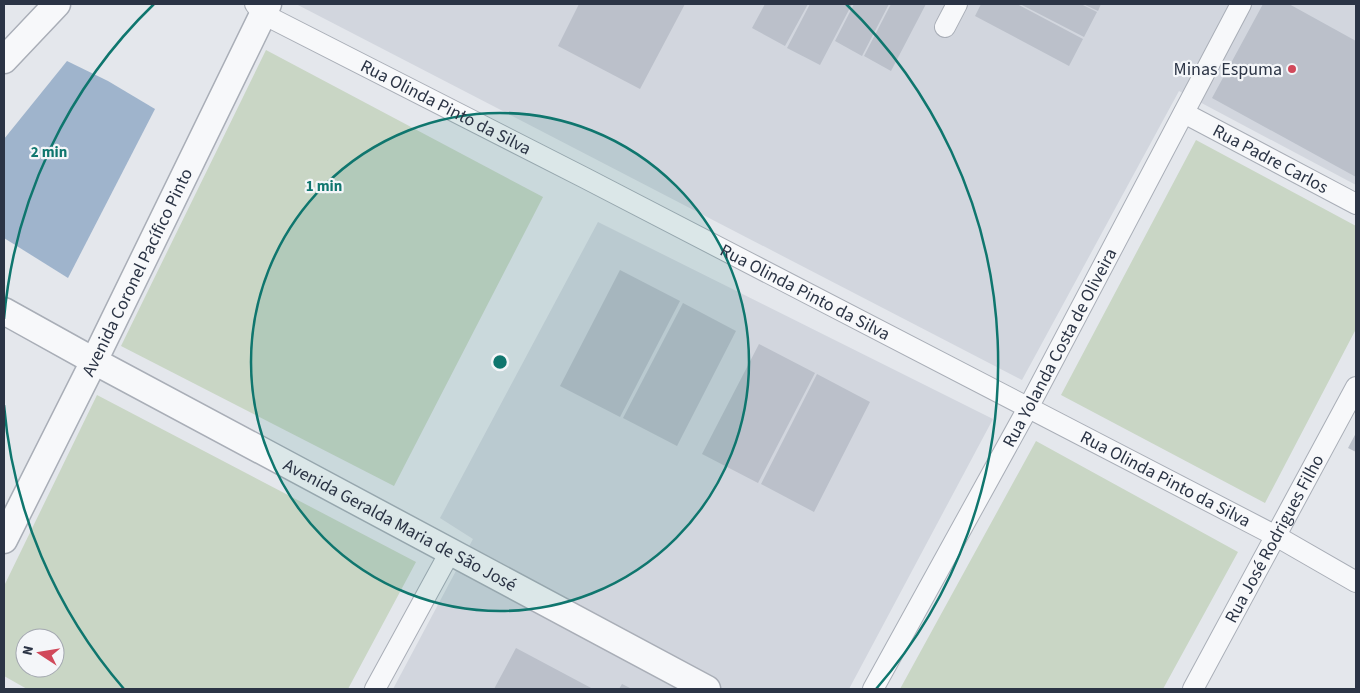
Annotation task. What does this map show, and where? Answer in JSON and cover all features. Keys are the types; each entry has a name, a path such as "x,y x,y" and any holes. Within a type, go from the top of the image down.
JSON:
{"street":[{"path":"4,60 57,4"},
{"path":"945,28 957,4"},
{"name":"Rua Yolanda Costa de Oliveira","path":"873,689 1028,408 1241,4"},
{"name":"Avenida Coronel Pacífico Pinto","path":"4,540 94,361 262,7"},
{"name":"Rua Olinda Pinto da Silva","path":"262,7 585,178 1276,536 1356,582"},
{"name":"Rua Padre Carlos","path":"1184,113 1356,204"},
{"name":"Avenida Geralda Maria de São José","path":"4,311 707,689"},
{"name":"Rua José Rodrigues Filho","path":"1193,689 1356,387"},
{"path":"374,689 450,552"}],"shaded area":[{"path":"296,4 1356,4 1356,185 1179,91 1022,380"},
{"path":"598,222 993,419 849,689 393,689 473,539 440,518"}],"green space":[{"path":"266,50 543,197 394,486 121,346"},
{"path":"1196,140 1356,226 1356,329 1265,503 1061,395"},
{"path":"97,395 416,562 348,689 27,689 4,676 4,586"},
{"path":"1036,441 1238,552 1163,689 900,689"}],"water":[{"path":"67,61 108,81 155,109 68,278 4,238 4,139"}],"building":[{"path":"579,4 685,4 640,89 558,46"},
{"path":"765,4 808,4 785,46 752,28"},
{"path":"810,4 852,4 820,65 787,48"},
{"path":"854,4 889,4 862,56 835,41"},
{"path":"891,4 926,4 891,71 864,56"},
{"path":"981,4 1017,4 1083,39 1069,66 975,16"},
{"path":"1020,4 1081,4 1097,12 1084,37"},
{"path":"1083,4 1101,4 1098,11"},
{"name":"Minas Espuma","path":"1263,4 1289,4 1356,41 1356,177 1212,98"},
{"path":"620,270 680,301 620,417 560,386"},
{"path":"683,303 736,331 677,446 623,418"},
{"path":"759,344 815,373 758,483 702,454"},
{"path":"817,374 870,402 814,512 761,484"},
{"path":"1356,433 1356,452 1348,448"},
{"path":"516,648 593,689 494,689"},
{"path":"622,684 632,689 619,689"}],"place":[{"name":"Minas Espuma","path":"1292,69"}]}
